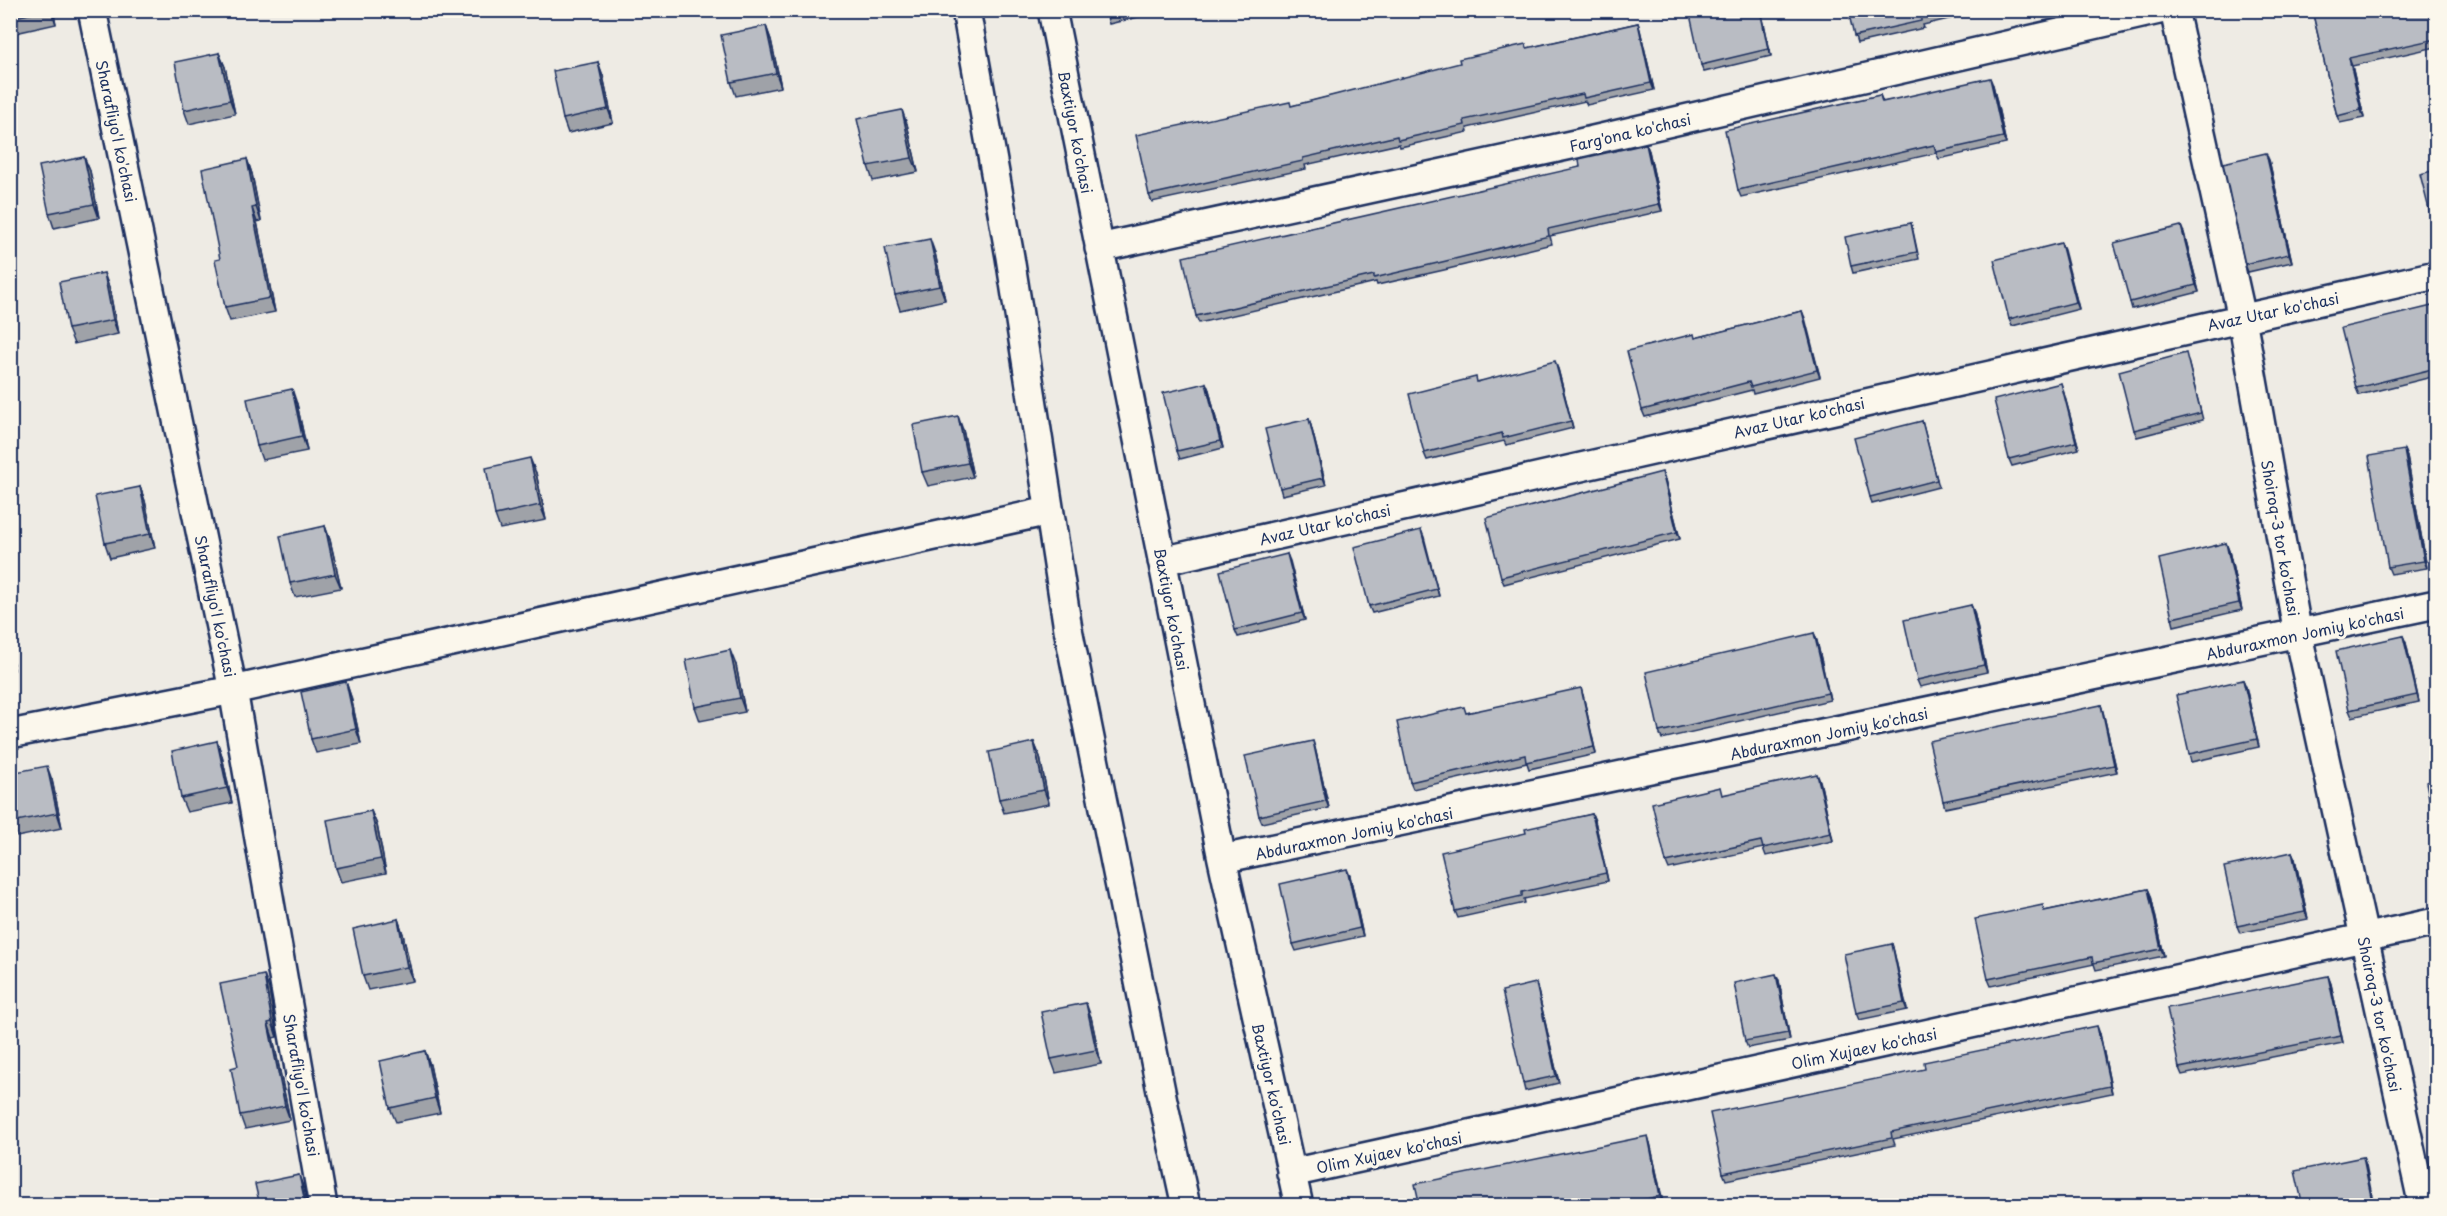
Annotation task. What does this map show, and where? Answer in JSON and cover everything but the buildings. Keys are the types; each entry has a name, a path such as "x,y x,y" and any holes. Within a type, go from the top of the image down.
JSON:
{"street":[{"name":"Sharafliyo'l ko'chasi","path":"92,10 233,690 323,1206"},
{"path":"966,10 1010,257 1070,640 1162,1101 1186,1206"},
{"name":"Baxtiyor ko'chasi","path":"1052,10 1222,859 1299,1206"},
{"name":"Farg'ona ko'chasi","path":"1099,248 1580,143 2159,10"},
{"name":"Shoiroq-3 tor ko'chasi","path":"2174,10 2242,318 2298,635 2423,1206"},
{"name":"Avaz Utar ko'chasi","path":"1162,561 2436,275"},
{"path":"10,734 233,690 1049,511"},
{"name":"Abduraxmon Jomiy ko'chasi","path":"1222,859 2298,635 2436,604"},
{"name":"Olim Xujaev ko'chasi","path":"1291,1173 2436,922"}]}
